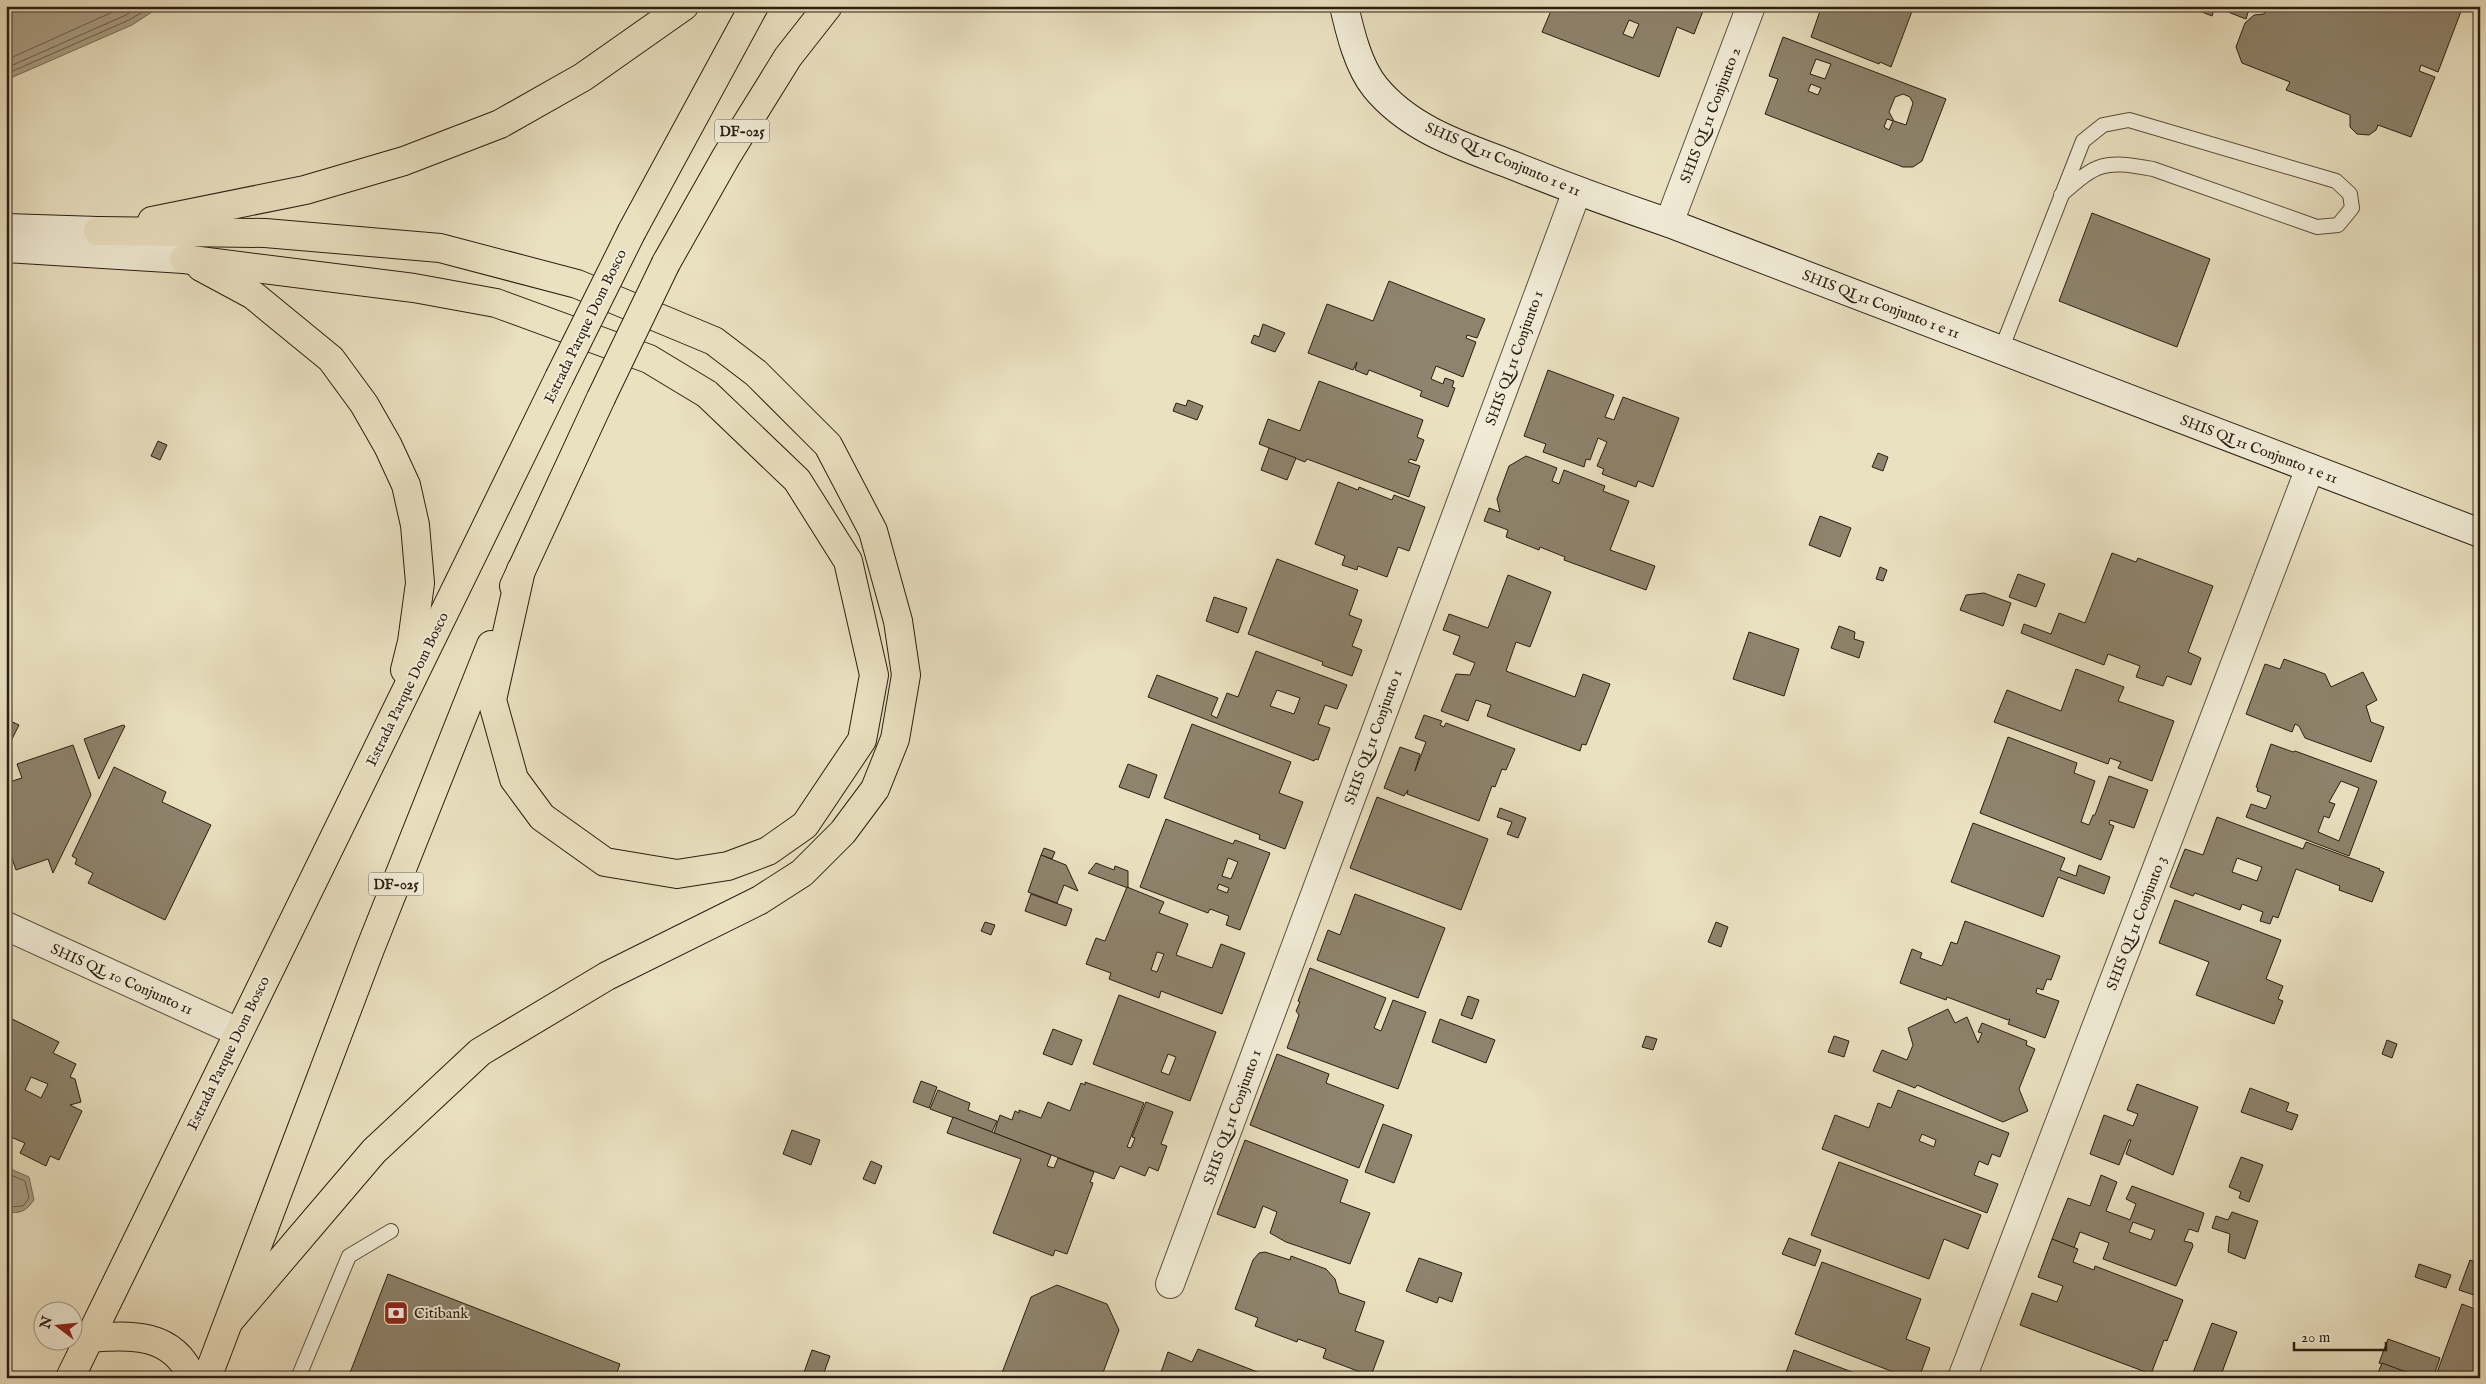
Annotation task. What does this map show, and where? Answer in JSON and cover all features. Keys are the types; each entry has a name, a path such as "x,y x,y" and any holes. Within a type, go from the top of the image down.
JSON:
{"main road":[{"path":"98,231 305,190 404,161 508,119 583,77 684,6"},
{"name":"Estrada Parque Dom Bosco","path":"70,1378 559,378 632,232 754,6"},
{"name":"DF-025","path":"207,1378 370,949 521,570 600,398 666,264 726,158 788,57 828,6"},
{"path":"98,231 265,233 440,248 577,284 714,342 756,373 828,446 873,531 898,621 906,675 895,739 875,789 843,832 802,873 760,900 607,976 480,1052 374,1151 230,1320"},
{"path":"184,259 414,288 496,303 649,359 706,394 797,480 848,561 874,674 862,740 805,825 768,851 728,866 677,874 605,862 542,816 514,779 492,700 521,570"},
{"path":"184,259 253,295 331,359 364,404 406,486 415,525 420,583 412,642 392,720"},
{"path":"89,1338 126,1335 147,1338 169,1348 186,1364 192,1378"}],"street":[{"name":"SHIS QI 11 Conjunto 1 e 11","path":"1344,6 1353,44 1374,86 1403,115 1436,135 1577,191 1669,223 2480,533"},
{"name":"SHIS QI 11 Conjunto 2","path":"1669,223 1751,6"},
{"name":"SHIS QI 11 Conjunto 1","path":"1170,1284 1577,191"},
{"path":"6,228 98,231"},
{"path":"6,248 184,259"},
{"name":"SHIS QI 11 Conjunto 3","path":"1962,1378 2310,468"},
{"name":"SHIS QL 10 Conjunto 11","path":"6,926 238,1032"}],"lane":[{"path":"2001,350 2061,195 2083,141 2103,125 2128,120 2336,181 2350,194 2352,208 2338,225 2317,227 2153,169 2128,164 2106,164 2087,172 2061,195"},
{"path":"298,1378 349,1256 392,1231"}],"water":[{"path":"6,6 161,6 132,25 6,80"},
{"path":"6,1167 29,1177 34,1200 28,1207 15,1213 6,1211"}],"building":[{"path":"1553,6 1705,6 1694,34 1677,27 1659,77 1542,32","holes":["1629,20 1639,24 1633,38 1623,34"]},
{"path":"1807,6 1914,6 1891,67 1811,37 1820,11"},
{"path":"2187,6 2250,6 2246,19 2215,7 2212,16"},
{"path":"2267,6 2463,6 2438,72 2421,65 2419,71 2435,77 2411,137 2378,125 2376,130 2369,135 2357,134 2350,127 2350,115 2286,90 2290,82 2242,63 2236,47 2245,23 2254,15 2264,14"},
{"path":"1783,37 1946,99 1922,161 1913,167 1903,167 1765,114 1778,79 1769,76","holes":["1816,59 1831,64 1825,79 1810,74","1811,84 1821,88 1818,95 1808,91","1903,94 1910,97 1913,103 1906,125 1894,121 1889,112 1895,97","1887,119 1893,121 1889,130 1884,127"]},
{"path":"2092,213 2210,259 2177,347 2059,301"},
{"path":"1389,281 1485,319 1477,338 1467,335 1466,338 1476,342 1463,377 1436,366 1431,379 1443,384 1445,378 1454,381 1452,387 1455,388 1448,407 1420,396 1422,391 1369,370 1367,375 1355,370 1357,362 1353,370 1308,353 1327,304 1373,321"},
{"path":"1263,324 1285,333 1275,352 1251,343 1254,335 1259,337"},
{"path":"1548,370 1614,395 1605,417 1614,420 1623,397 1679,418 1653,487 1638,481 1636,487 1602,474 1604,469 1597,466 1607,442 1598,438 1590,460 1586,459 1584,467 1543,452 1546,444 1524,436"},
{"path":"1319,381 1423,420 1417,437 1424,440 1416,461 1410,459 1408,462 1420,466 1409,497 1307,459 1305,462 1259,444 1268,419 1300,431"},
{"path":"1188,400 1203,406 1197,420 1173,411 1176,403 1186,406"},
{"path":"158,441 167,445 160,460 151,456"},
{"path":"1269,448 1296,458 1287,480 1261,470"},
{"path":"1878,453 1888,457 1883,471 1872,467"},
{"path":"1526,456 1557,468 1552,481 1559,484 1564,470 1605,486 1603,491 1629,501 1610,550 1655,566 1646,590 1564,560 1565,557 1540,547 1539,550 1506,537 1508,530 1484,521 1489,508 1500,512 1497,499 1509,466"},
{"path":"1338,482 1358,490 1359,487 1392,500 1394,495 1425,507 1409,551 1398,547 1387,577 1358,566 1357,570 1342,565 1345,556 1315,544"},
{"path":"1820,516 1851,528 1840,557 1809,545"},
{"path":"2112,553 2136,562 2138,558 2213,586 2188,652 2201,658 2191,685 2167,676 2163,686 2136,677 2140,666 2108,654 2104,665 2021,633 2024,624 2051,634 2059,613 2085,623"},
{"path":"1277,559 1358,590 1349,615 1362,620 1352,646 1362,650 1352,676 1322,665 1323,662 1248,634"},
{"path":"1880,567 1887,570 1883,581 1876,579"},
{"path":"2018,574 2045,584 2036,607 2009,597"},
{"path":"1508,575 1551,592 1530,647 1516,642 1506,671 1575,697 1583,674 1610,684 1586,745 1582,744 1580,751 1487,716 1491,705 1476,700 1468,721 1441,711 1456,674 1470,675 1475,663 1453,654 1460,636 1443,630 1449,614 1488,628"},
{"path":"1984,593 2011,603 2003,626 1960,610 1966,595"},
{"path":"1214,597 1247,608 1238,633 1206,621"},
{"path":"1839,626 1855,632 1854,639 1864,642 1859,658 1831,648"},
{"path":"1749,632 1799,649 1784,696 1733,679"},
{"path":"1256,651 1347,685 1337,709 1325,705 1318,724 1330,728 1318,760 1315,759 1314,761 1148,697 1157,675 1218,698 1211,715 1217,718 1227,693 1238,697","holes":["1277,690 1300,698 1294,714 1270,706"]},
{"path":"2284,659 2325,674 2331,687 2363,672 2377,700 2366,706 2371,722 2384,727 2371,762 2305,738 2299,726 2295,724 2292,732 2246,714 2265,664 2280,669"},
{"path":"2076,669 2124,687 2118,701 2174,721 2152,781 2118,768 2121,762 2110,758 2108,764 1994,722 2007,690 2061,711"},
{"path":"1424,715 1442,721 1440,725 1444,727 1446,723 1515,749 1506,770 1502,769 1495,787 1492,786 1479,821 1407,794 1408,790 1404,796 1384,788 1400,747 1420,754 1415,771 1426,742 1415,738"},
{"path":"6,719 19,725 6,751"},
{"path":"1192,724 1291,762 1279,793 1303,802 1285,849 1259,839 1260,835 1164,798"},
{"path":"123,725 125,726 99,779 84,739"},
{"path":"2008,737 2077,763 2074,773 2095,781 2081,822 2089,825 2093,815 2095,815 2109,776 2148,790 2134,828 2110,820 2109,824 2114,826 2101,860 1980,813"},
{"path":"2271,744 2377,781 2349,856 2246,817 2251,804 2266,809 2271,796 2257,791 2258,788 2256,787","holes":["2341,781 2359,788 2339,841 2318,832 2324,816 2329,818 2335,804 2329,802"]},
{"path":"73,745 91,795 53,873 48,859 16,870 6,841 6,807 8,806 6,783 22,778 17,764"},
{"path":"1128,764 1157,775 1149,798 1119,787"},
{"path":"114,767 166,792 162,802 211,825 165,920 88,883 93,873 75,864 77,859 72,856"},
{"path":"1377,797 1488,839 1461,910 1350,868"},
{"path":"1500,808 1526,818 1518,838 1507,834 1512,822 1497,817"},
{"path":"2217,817 2303,849 2306,842 2384,872 2372,902 2339,890 2340,886 2296,869 2278,918 2273,916 2270,924 2260,921 2263,912 2242,904 2240,910 2195,893 2193,896 2170,887 2185,849 2203,855","holes":["2237,858 2262,867 2257,881 2232,872"]},
{"path":"1166,819 1233,844 1235,840 1270,853 1240,930 1226,925 1229,916 1210,909 1208,913 1140,887","holes":["1228,858 1238,862 1231,879 1222,876","1219,884 1229,888 1227,893 1217,889"]},
{"path":"1973,823 2065,858 2060,870 2076,876 2079,865 2110,877 2104,894 2058,877 2043,917 1951,882"},
{"path":"1044,848 1055,852 1052,859 1041,855"},
{"path":"1041,855 1066,865 1078,891 1064,885 1057,903 1028,892"},
{"path":"1096,863 1114,870 1115,866 1128,871 1128,888 1088,873"},
{"path":"1127,887 1164,902 1159,913 1188,924 1176,955 1212,968 1221,944 1245,953 1222,1014 1161,991 1159,998 1109,979 1111,973 1086,964 1096,938 1105,941","holes":["1157,952 1164,954 1157,972 1151,970"]},
{"path":"1031,894 1072,909 1066,926 1025,911"},
{"path":"1355,894 1445,928 1418,998 1317,960 1328,930 1340,935"},
{"path":"2175,900 2281,940 2266,979 2283,986 2278,999 2283,1001 2274,1024 2196,995 2209,962 2159,943"},
{"path":"1965,921 2060,956 2051,980 2047,979 2043,990 2037,988 2036,993 2059,1001 2045,1038 2008,1024 2010,1019 2008,1020 1947,997 1946,1000 1900,983 1912,949 1922,953 1920,958 1942,966 1951,942 1957,944"},
{"path":"985,922 995,925 991,935 981,931"},
{"path":"1716,922 1728,927 1721,947 1708,942"},
{"path":"1310,968 1386,998 1374,1028 1381,1031 1393,1000 1426,1012 1398,1089 1287,1048 1299,1015 1296,1011 1300,1002 1298,1001"},
{"path":"1119,995 1216,1032 1190,1101 1093,1064","holes":["1168,1054 1176,1057 1169,1075 1161,1072"]},
{"path":"1468,996 1479,1000 1472,1019 1461,1015"},
{"path":"1948,1009 1955,1023 1967,1017 1978,1043 1982,1033 1978,1032 1982,1023 2027,1041 2026,1045 2035,1049 2019,1089 2028,1111 2003,1122 1917,1085 1915,1088 1873,1071 1882,1050 1907,1060 1913,1045 1908,1028"},
{"path":"6,1016 59,1042 53,1053 76,1064 70,1077 75,1079 81,1102 70,1105 82,1111 59,1160 50,1156 46,1166 20,1153 25,1143 6,1135","holes":["31,1077 48,1084 41,1098 25,1090"]},
{"path":"1440,1019 1495,1040 1486,1063 1432,1042"},
{"path":"1053,1029 1082,1040 1072,1065 1043,1054"},
{"path":"1646,1036 1657,1039 1653,1050 1642,1047"},
{"path":"1834,1036 1849,1041 1844,1057 1828,1052"},
{"path":"2387,1040 2397,1044 2392,1058 2382,1054"},
{"path":"1277,1054 1329,1074 1326,1083 1384,1105 1359,1168 1250,1125"},
{"path":"921,1081 937,1087 929,1108 913,1102"},
{"path":"1085,1082 1144,1103 1127,1147 1131,1148 1135,1138 1132,1137 1146,1102 1173,1112 1161,1144 1167,1146 1158,1171 1149,1167 1145,1176 1120,1166 1114,1179 994,1133 1000,1115 1012,1120 1015,1111 1019,1113 1019,1110 1041,1118 1048,1102 1070,1111 1081,1083 1085,1085"},
{"path":"2137,1084 2198,1107 2173,1175 2126,1154 2131,1140 2129,1140 2119,1165 2090,1154 2104,1115 2133,1126 2138,1114 2127,1110"},
{"path":"2250,1088 2289,1103 2286,1111 2298,1115 2292,1130 2241,1112"},
{"path":"938,1090 970,1103 968,1110 997,1121 992,1132 930,1109"},
{"path":"1898,1090 2009,1133 2000,1157 1992,1154 1988,1165 1979,1161 1974,1175 1998,1184 1987,1213 1822,1149 1835,1115 1869,1128 1878,1103 1891,1108","holes":["1922,1134 1936,1140 1934,1147 1919,1141"]},
{"path":"953,1117 1051,1155 1047,1166 1054,1168 1058,1158 1094,1172 1090,1182 1093,1183 1067,1254 1055,1250 1053,1256 993,1233 1021,1159 947,1133"},
{"path":"1383,1124 1412,1135 1394,1183 1365,1172"},
{"path":"792,1130 820,1140 811,1165 783,1154"},
{"path":"1245,1140 1348,1180 1340,1202 1370,1213 1350,1264 1286,1242 1270,1233 1277,1212 1263,1206 1255,1228 1217,1214"},
{"path":"2241,1157 2263,1165 2249,1202 2239,1198 2241,1192 2229,1187"},
{"path":"871,1161 882,1166 875,1184 863,1179"},
{"path":"1839,1162 1981,1215 1968,1249 1944,1239 1929,1279 1811,1235"},
{"path":"2101,1175 2117,1182 2106,1211 2130,1220 2136,1204 2126,1199 2132,1186 2204,1213 2198,1232 2189,1229 2184,1241 2192,1243 2193,1246 2176,1286 2103,1259 2109,1243 2080,1232 2074,1248 2052,1239 2068,1198 2090,1206","holes":["2133,1222 2155,1230 2151,1240 2129,1232"]},
{"path":"2232,1212 2258,1221 2245,1259 2228,1252 2230,1234 2212,1228 2216,1216 2228,1220"},
{"path":"1789,1238 1821,1250 1815,1266 1782,1254"},
{"path":"2052,1239 2078,1249 2073,1262 2094,1270 2095,1266 2183,1300 2167,1341 2164,1340 2151,1374 2020,1325 2032,1293 2057,1302 2063,1286 2038,1277"},
{"path":"2480,1250 2480,1297 2459,1290 2470,1260 2475,1262"},
{"path":"1265,1252 1290,1260 1291,1256 1326,1269 1335,1279 1339,1293 1365,1302 1355,1331 1384,1341 1371,1376 1323,1358 1326,1349 1298,1339 1297,1342 1255,1326 1258,1318 1235,1309 1253,1260 1259,1253"},
{"path":"1419,1258 1462,1273 1452,1302 1439,1297 1437,1303 1406,1291"},
{"path":"1822,1262 1921,1299 1906,1339 1930,1348 1919,1378 1909,1378 1795,1334"},
{"path":"2419,1264 2451,1275 2446,1288 2415,1277"},
{"path":"388,1274 620,1364 615,1378 348,1378"},
{"path":"1057,1285 1107,1304 1119,1330 1101,1378 1000,1378 1031,1297"},
{"path":"2462,1304 2480,1311 2480,1378 2435,1378"},
{"path":"2212,1323 2237,1332 2221,1375 2227,1378 2191,1378"},
{"path":"2388,1339 2440,1358 2433,1378 2423,1378 2379,1363"},
{"path":"1198,1349 1273,1378 1159,1378 1168,1352 1192,1362"},
{"path":"812,1350 830,1356 822,1378 802,1378"},
{"path":"1794,1350 1868,1378 1784,1378"},
{"path":"2382,1363 2409,1373 2407,1378 2376,1378"}],"place":[{"name":"Citibank","path":"396,1313"}]}
